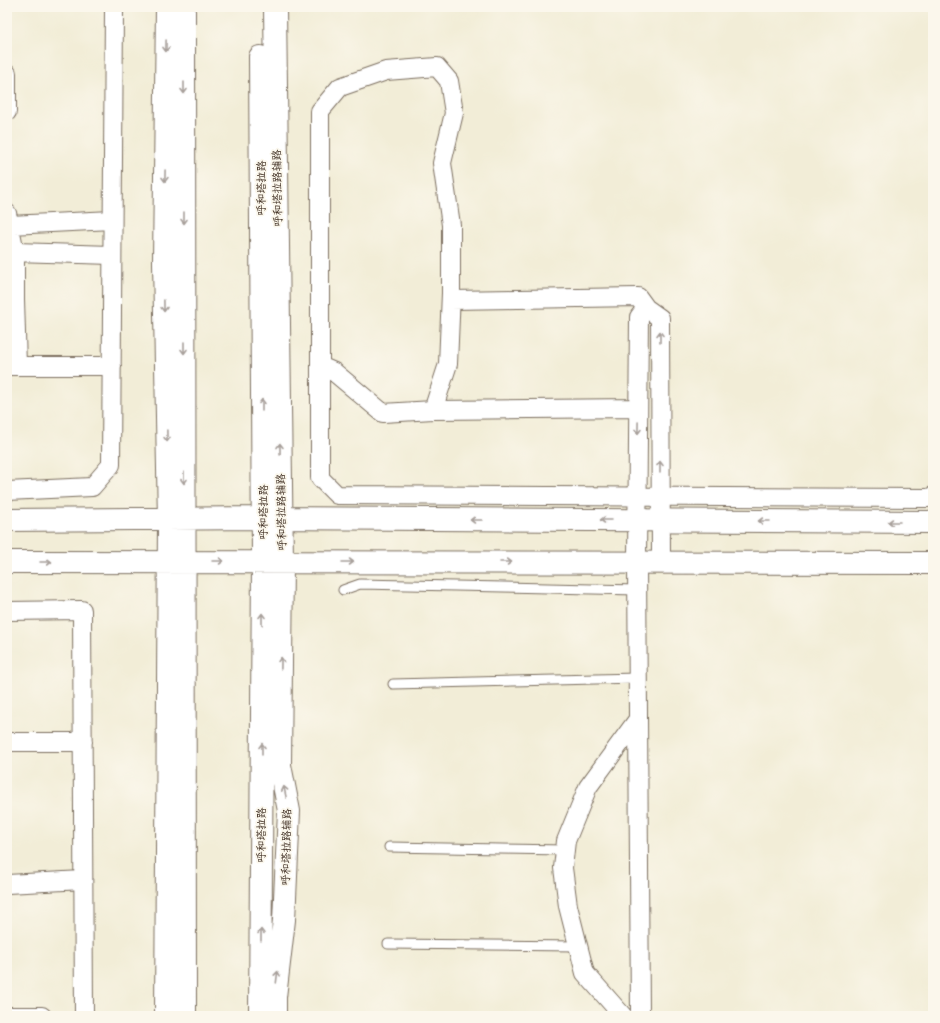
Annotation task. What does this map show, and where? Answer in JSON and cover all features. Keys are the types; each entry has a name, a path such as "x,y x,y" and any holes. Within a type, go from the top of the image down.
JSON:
{"street":[{"path":"7,491 92,487 111,465 114,7"},
{"path":"166,7 164,262 176,520"},
{"path":"184,7 176,561 185,1016"},
{"name":"呼和塔拉路","path":"260,7 272,518 260,1016"},
{"name":"呼和塔拉路辅路","path":"272,518 275,7"},
{"path":"433,410 448,364 451,300 451,225 442,163 454,113 449,81 437,67 386,71 340,87 320,111 320,478 337,494 920,498 933,496"},
{"path":"7,73 7,112"},
{"path":"112,220 8,219 16,252 11,300 12,366 112,366"},
{"path":"16,252 112,255"},
{"path":"451,300 638,297 646,308 660,318 661,562"},
{"path":"640,1016 637,496 639,317 646,308"},
{"path":"320,366 334,372 383,413 433,410 638,408"},
{"path":"7,520 176,520 272,518 933,522"},
{"path":"166,1016 176,561"},
{"path":"7,562 272,561 933,563"},
{"name":"呼和塔拉路辅路","path":"272,561 280,765 289,811 284,920 275,997 275,1016"},
{"path":"7,611 82,610 84,1016"},
{"path":"622,1016 585,973 568,906 563,868 566,841 588,787 638,718"},
{"path":"7,742 83,742"},
{"path":"7,884 83,880"},
{"path":"7,1016 42,1016"}],"lane":[{"path":"343,590 360,584 637,590"},
{"path":"394,684 637,678"},
{"path":"389,847 565,850"},
{"path":"388,944 578,946"}]}
